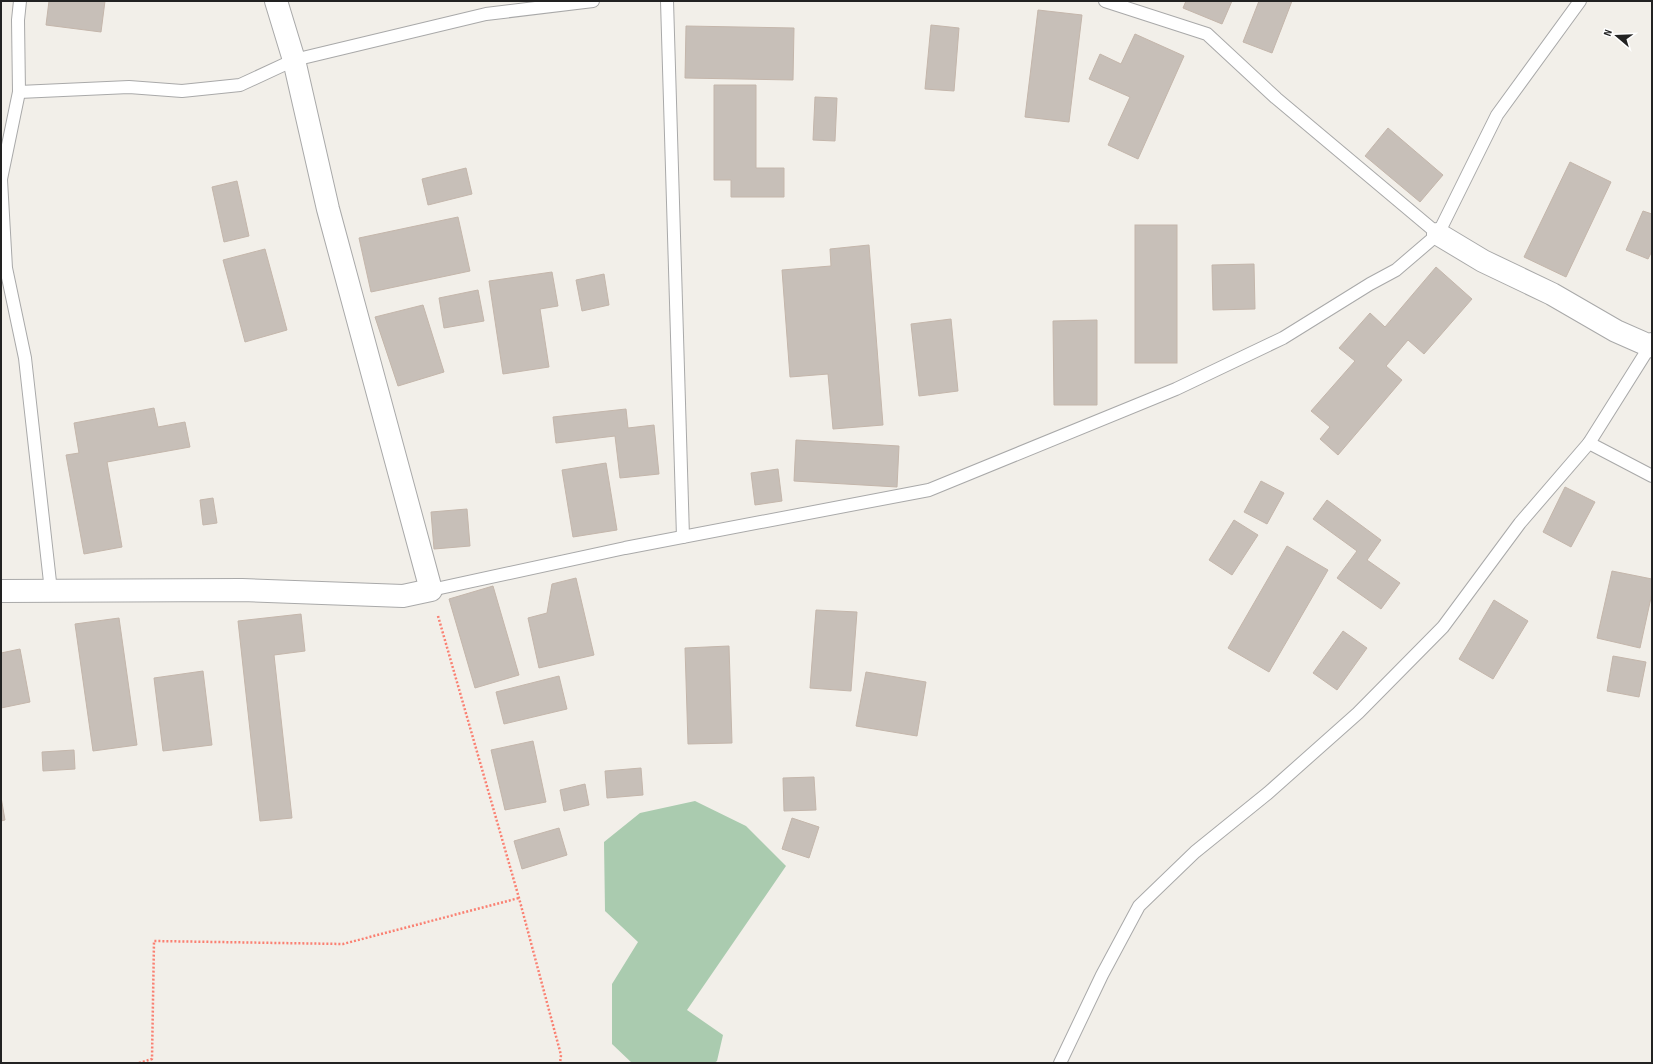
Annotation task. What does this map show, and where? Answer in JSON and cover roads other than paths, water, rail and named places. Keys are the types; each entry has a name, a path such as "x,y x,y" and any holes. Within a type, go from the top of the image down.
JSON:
{"street":[{"path":"1,591 242,590 403,596 431,590 328,209 294,60 276,1"},
{"path":"1438,234 1483,261 1552,294 1616,331 1651,345"}],"lane":[{"path":"20,1 18,20 19,92 1,179 6,268 25,358 51,591"},
{"path":"19,92 129,87 182,92 240,85 294,60 486,14 593,1"},
{"path":"667,1 683,537"},
{"path":"1105,1 1207,34 1276,98 1438,234"},
{"path":"431,590 683,537 928,490 1176,389 1283,338 1370,284 1396,270 1438,234 1497,116 1580,1"},
{"path":"1060,1063 1102,975 1139,906 1195,852 1268,793 1358,713 1442,627 1520,523 1589,443 1651,345"},
{"path":"1589,443 1652,476"}]}
